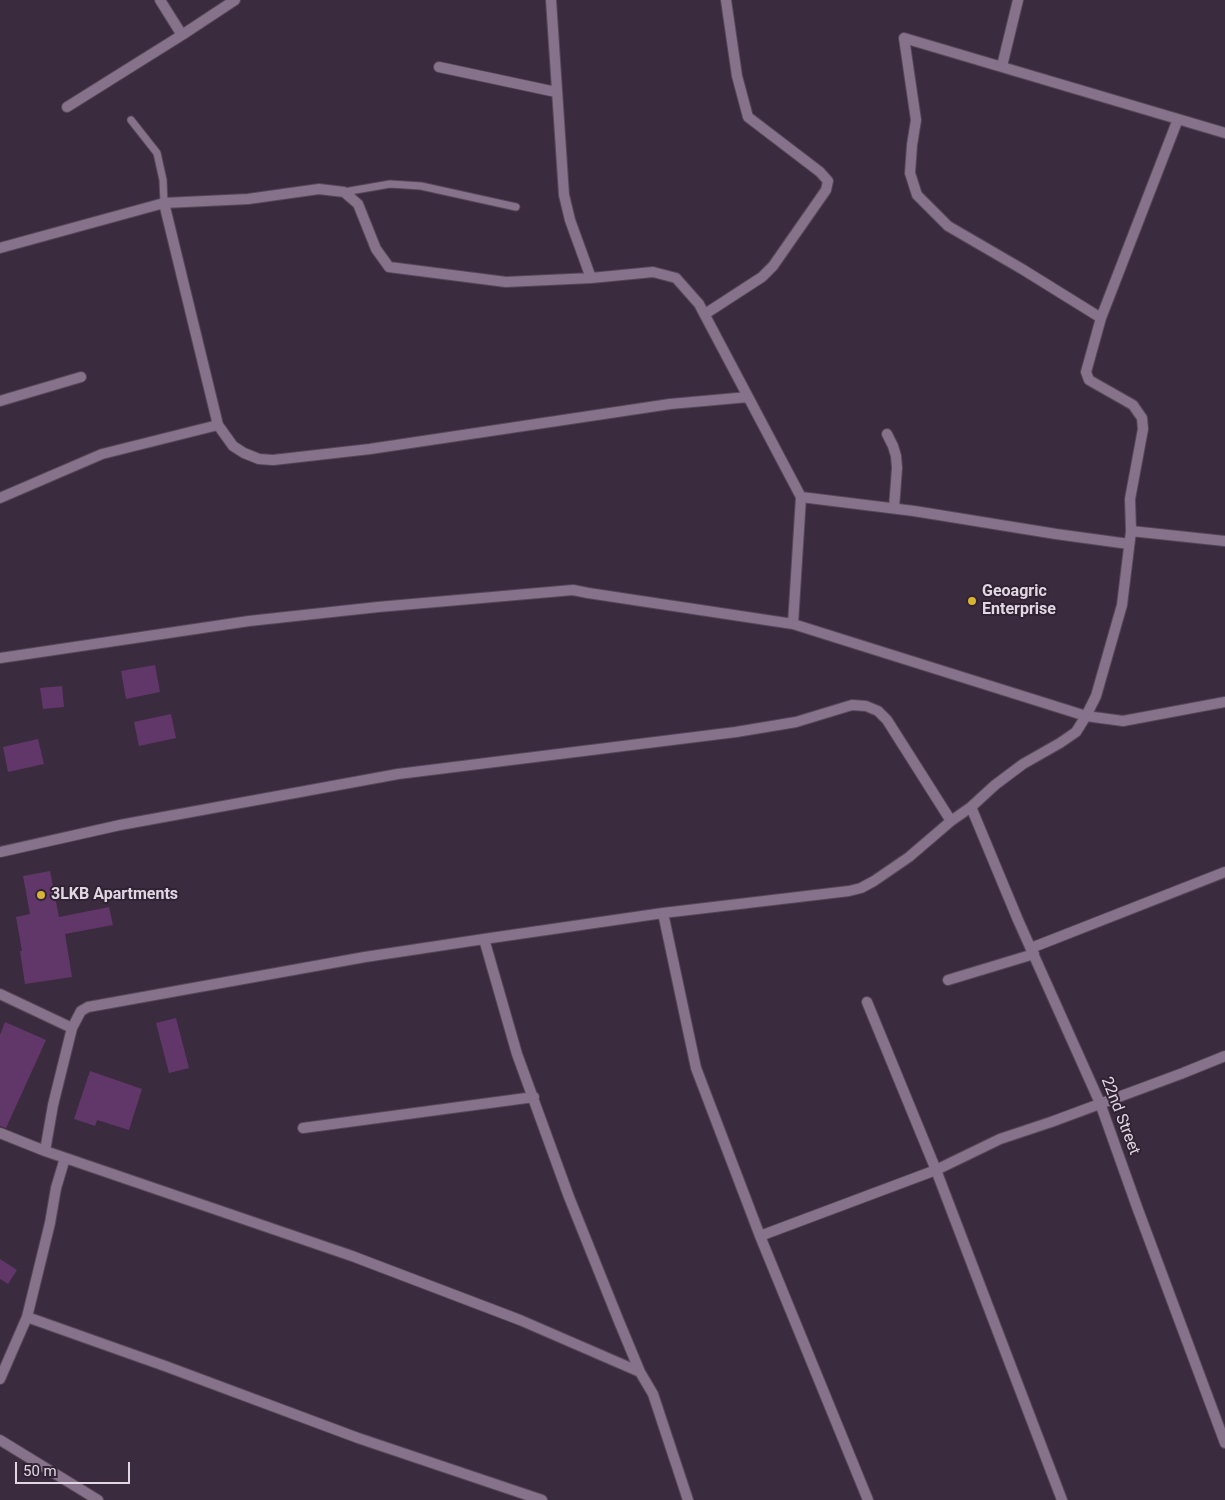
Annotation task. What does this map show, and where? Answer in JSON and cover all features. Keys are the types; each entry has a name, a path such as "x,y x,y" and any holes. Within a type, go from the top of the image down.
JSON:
{"street":[{"path":"160,0 182,35"},
{"path":"67,107 235,0"},
{"path":"551,0 564,195 570,220 591,278"},
{"path":"705,314 762,277 773,266 826,190 828,182 820,172 748,117 737,76 726,0"},
{"path":"1002,66 1018,0"},
{"path":"1101,318 948,226 917,195 910,173 916,120 904,38 1225,133"},
{"path":"439,67 556,92"},
{"path":"45,1151 53,1105 72,1028 81,1011 88,1007 355,959 484,939 663,913 861,888 909,857 1023,764 1076,732 1096,696 1122,605 1131,531 1130,499 1143,428 1142,418 1133,405 1089,380 1086,372 1101,318 1178,119"},
{"path":"0,248 164,203 248,199 318,189 344,192 358,204 376,249 389,267 506,282 591,278 653,272 676,278 699,304 705,314 801,497 793,624"},
{"path":"164,203 218,424 233,446 259,459 273,460 380,447 670,404 748,397"},
{"path":"0,401 81,377"},
{"path":"0,498 102,454 218,424"},
{"path":"887,434 896,456 894,508"},
{"path":"801,497 894,508 1129,544"},
{"path":"1131,531 1225,541"},
{"path":"0,658 249,621 378,607 573,590 793,624 1086,716 1123,721 1225,702"},
{"path":"0,852 120,825 388,776 736,732 796,722 852,705 866,706 878,711 887,720 951,821"},
{"name":"22nd Street","path":"971,807 1032,951 1100,1103 1225,1443"},
{"path":"948,980 1032,951 1225,872"},
{"path":"663,913 696,1068 760,1236 868,1500"},
{"path":"484,939 517,1054 573,1206 618,1319 640,1372 653,1394 688,1500"},
{"path":"0,994 72,1028"},
{"path":"867,1002 936,1170 1062,1500"},
{"path":"760,1236 936,1170 1000,1139 1051,1122 1225,1056"},
{"path":"303,1128 534,1097"},
{"path":"0,1133 65,1158 352,1256 520,1320 640,1372"},
{"path":"0,1379 28,1316 50,1223 56,1188 65,1158"},
{"path":"28,1316 358,1438 542,1500"},
{"path":"0,1350 8,1360"},
{"path":"0,1440 98,1500"}],"lane":[{"path":"131,120 157,154 163,180 164,203"},
{"path":"344,192 390,184 422,186 516,207"}],"building":[{"path":"155,665 160,692 126,699 121,671"},
{"path":"62,686 64,707 43,709 40,688"},
{"path":"171,714 176,738 139,746 134,722"},
{"path":"38,739 44,764 8,772 3,747"},
{"path":"50,871 59,917 109,907 113,925 65,934 72,977 25,984 16,917 30,914 23,876"},
{"path":"176,1018 189,1068 169,1073 156,1023"},
{"path":"5,1022 46,1040 6,1128 0,1126 0,1035"},
{"path":"90,1071 142,1089 129,1130 97,1120 95,1126 74,1119"},
{"path":"0,1259 17,1270 8,1284 0,1279"}],"place":[{"name":"Geoagric Enterprise","path":"972,601"},
{"name":"3LKB Apartments","path":"41,895"}]}
